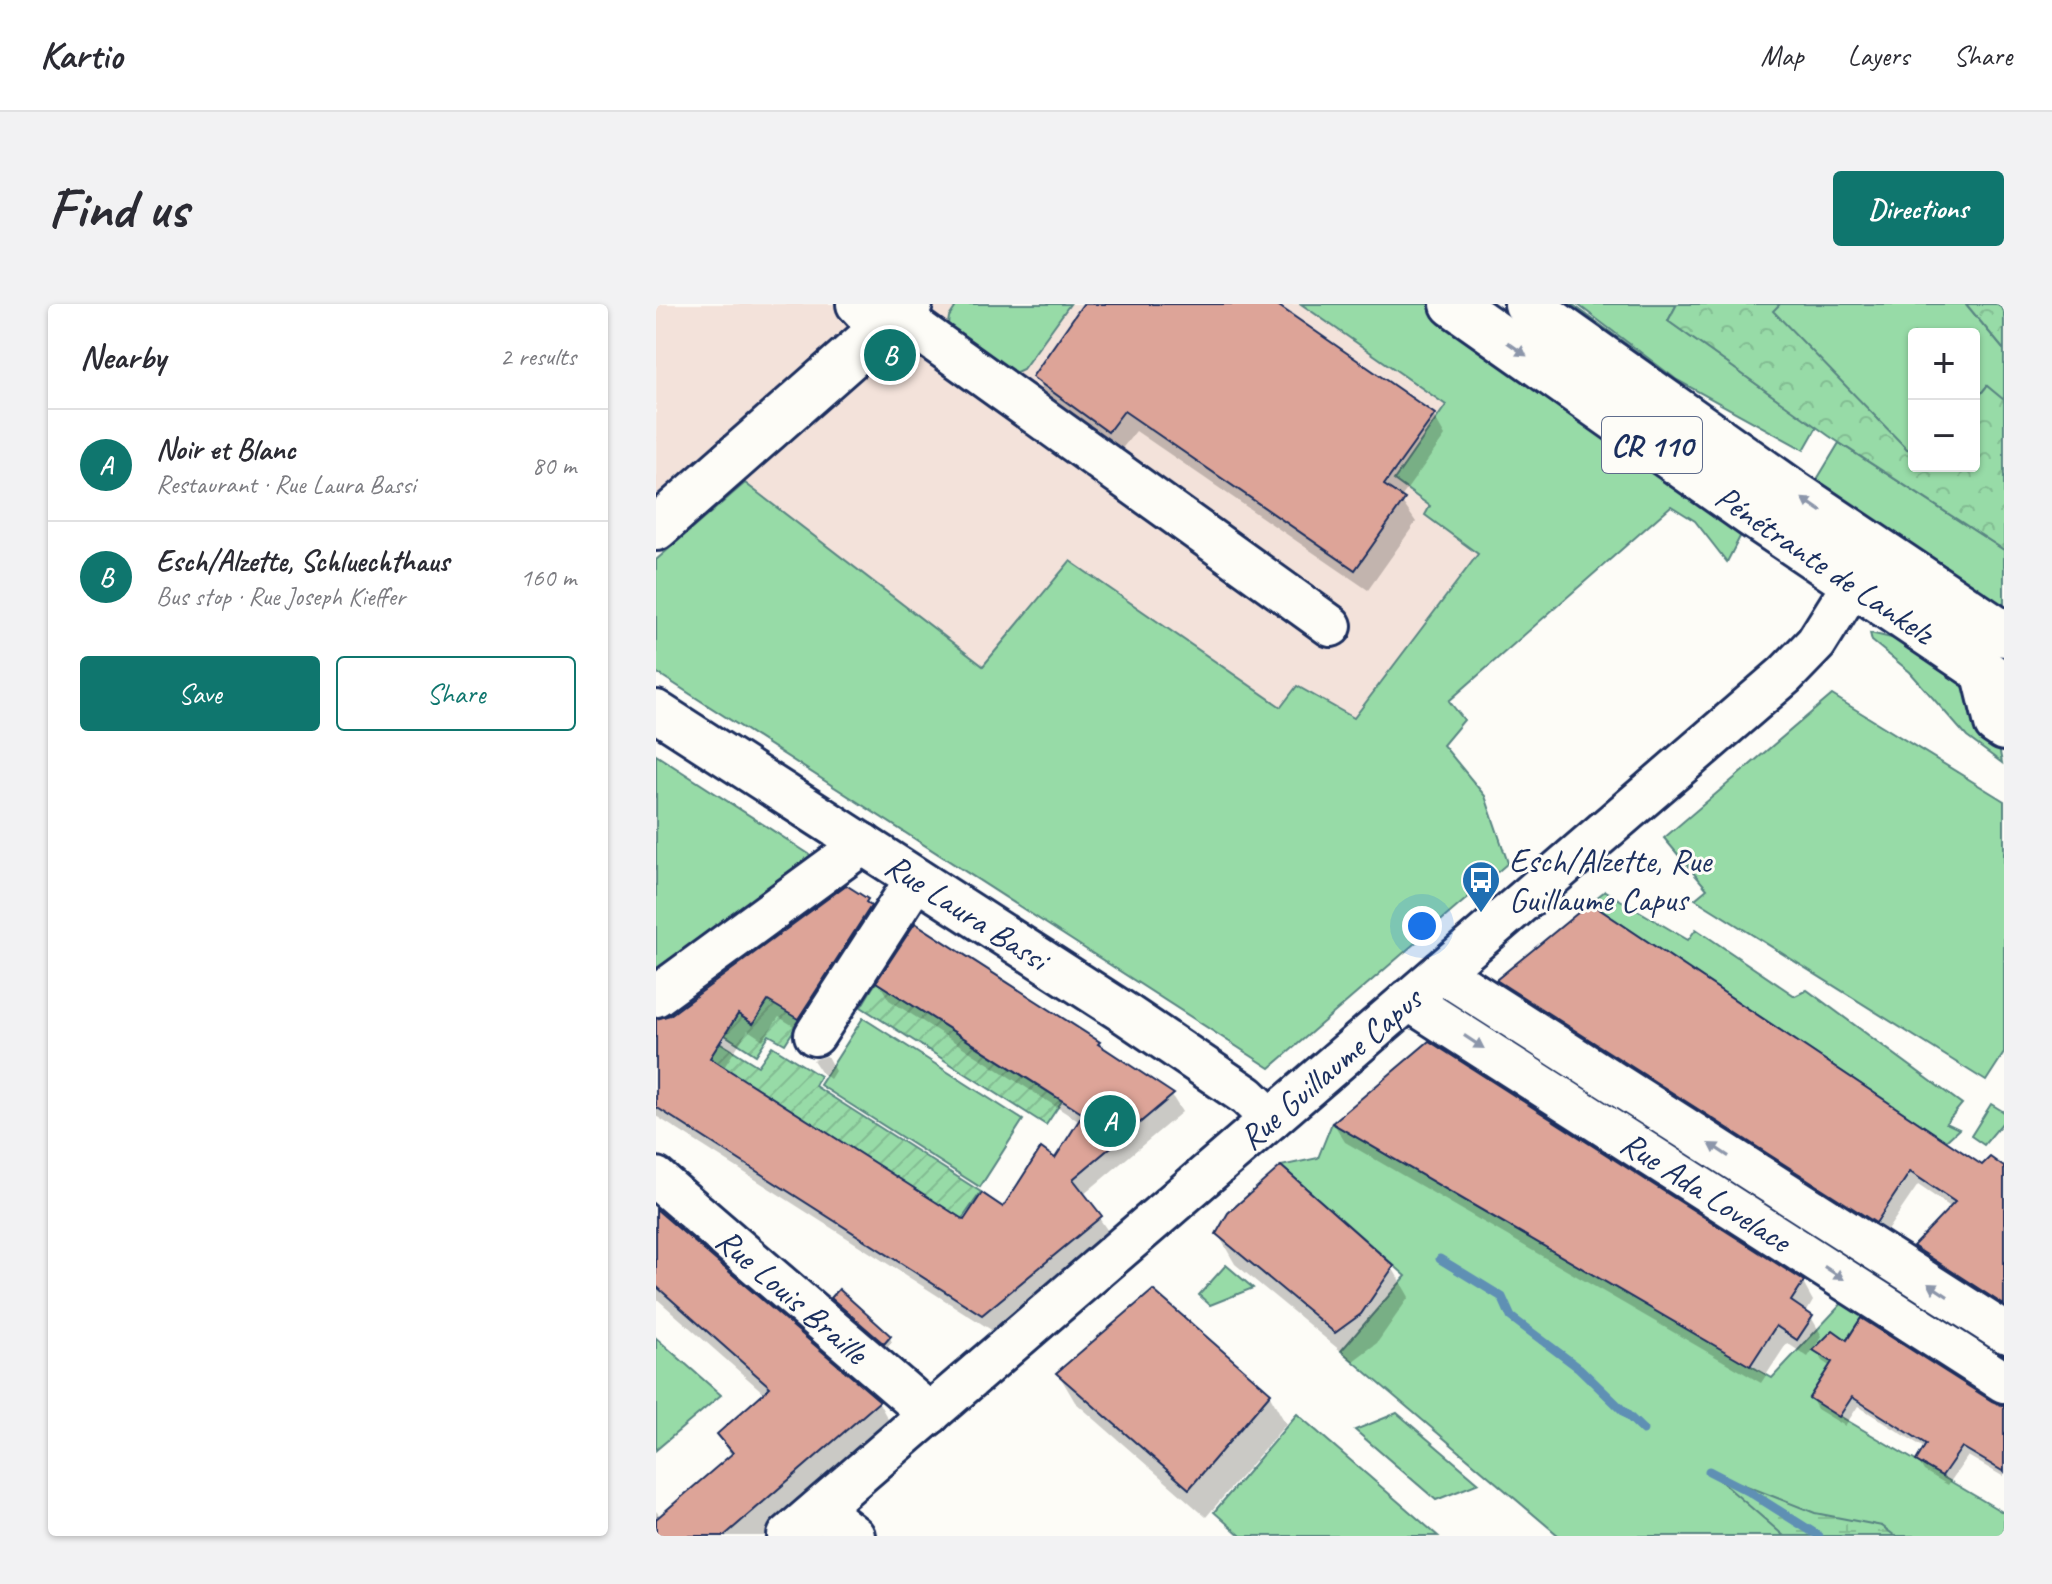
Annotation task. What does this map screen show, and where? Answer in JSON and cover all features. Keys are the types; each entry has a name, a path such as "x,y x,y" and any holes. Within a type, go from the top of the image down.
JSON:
{"main road":[{"name":"Pénétrante de Lankelz","path":"1453,304 1752,515 1865,566"},
{"name":"Pénétrante de Lankelz","path":"1527,304 1865,566 1998,661"},
{"path":"656,528 887,313"}],"street":[{"path":"887,313 1331,626"},
{"name":"Rue Guillaume Capus","path":"789,1536 1785,675 1816,643 1865,566"},
{"path":"1998,661 1995,724 2004,730"},
{"name":"Rue Laura Bassi","path":"656,711 1135,1020 1247,1096 1271,1119"},
{"path":"656,996 863,844"},
{"path":"815,1035 916,879"},
{"name":"Rue Ada Lovelace","path":"1441,972 2004,1332"},
{"name":"Rue Ada Lovelace","path":"1408,1000 2004,1382"},
{"name":"Rue Louis Braille","path":"656,1178 930,1414"},
{"path":"820,1509 854,1536"}],"shaded area":[{"path":"656,304 951,304 1023,369 1070,304 1301,304 1447,405 1430,507 1425,515 1479,554 1354,719 1298,686 1281,707 1070,561 983,667 725,467 656,528"}],"green space":[{"path":"951,304 1070,304 1023,369 1010,375 947,330 949,317 955,308"},
{"path":"1301,304 1428,304 1744,529 1727,562 1695,521 1671,506 1449,701 1464,720 1443,745 1485,796 1508,863 1270,1068 656,672 656,560 745,483 983,666 1070,561 1281,707 1297,686 1354,718 1478,554 1425,515 1430,506 1394,480 1446,405"},
{"path":"1556,304 1572,304 1795,468"},
{"path":"1577,304 1677,304 1668,321 1817,427 1804,450 1677,380"},
{"path":"1677,304 1780,304 1773,311 1908,449 1908,472 1980,472 1980,395 1987,386 2004,400 2004,550 1829,436 1668,321"},
{"path":"1780,304 1966,304 2004,350 2004,400 1987,386 1980,395 1980,328 1908,328 1907,450 1772,311"},
{"path":"1966,304 1998,304 2004,311 2004,350"},
{"path":"1839,443 2004,550 2004,615 1813,486"},
{"path":"1870,633 1913,643 1959,675 1973,712 1997,736 2002,763 1967,737 1910,672 1872,641"},
{"path":"1832,695 2004,801 2004,1053 1986,1081 1695,899 1707,889 1664,838"},
{"path":"656,755 812,856 799,876 656,980"},
{"path":"1605,891 1688,940 1696,929 1795,996 1807,990 1962,1104 1946,1123 1959,1129 1946,1141 1590,903"},
{"path":"839,914 858,927 845,948 850,952 819,1000 814,998 785,1044 769,1035 756,1055 725,1035 738,1014 753,1024"},
{"path":"876,982 1062,1101 1046,1125 861,1007"},
{"path":"664,1008 758,1066 772,1046 820,1076 815,1086 981,1192 962,1219 749,1083 656,1044 656,1014"},
{"path":"863,1018 1023,1120 980,1187 820,1085"},
{"path":"1991,1104 2004,1112 2004,1121 1984,1145 1971,1136"},
{"path":"1332,1123 1772,1378 1846,1299 1865,1312 1833,1360 1841,1387 1823,1376 1809,1398 2004,1513 2004,1536 1559,1536 1341,1351 1406,1276 1281,1166 1318,1158"},
{"path":"1226,1265 1253,1288 1210,1305 1199,1295"},
{"path":"656,1338 721,1395 656,1450"},
{"path":"1397,1413 1479,1483 1436,1500 1355,1430"},
{"path":"1297,1414 1438,1536 1241,1536 1214,1512"},
{"path":"1709,1471 1815,1513 1882,1526 1895,1536 1784,1536"}],"building":[{"path":"1083,304 1276,304 1435,414 1384,485 1405,499 1355,570 1124,411 1108,432 1032,377"},
{"path":"846,885 868,899 866,902 871,906 798,1019 768,1001 753,1024 738,1014 710,1058 964,1220 982,1193 1003,1207 1041,1148 1055,1158 1083,1114 876,982 915,923 1100,1042 1098,1044 1174,1094 1073,1179 1102,1216 982,1315 656,1107 656,1019 670,1015"},
{"path":"1590,903 1982,1165 1990,1157 2004,1167 2004,1305 1913,1246 1955,1202 1910,1172 1876,1223 1496,980"},
{"path":"1429,1041 1804,1281 1791,1301 1813,1316 1797,1340 1776,1326 1750,1366 1332,1123"},
{"path":"1281,1166 1394,1266 1361,1314 1335,1333 1216,1234 1228,1213"},
{"path":"656,1209 880,1401 724,1536 656,1536 656,1519 733,1453 717,1434 770,1387 656,1286"},
{"path":"839,1289 891,1336 884,1344 831,1298"},
{"path":"1153,1290 1271,1393 1189,1489 1056,1373"},
{"path":"1861,1318 2004,1406 2004,1472 1962,1447 1942,1476 1916,1461 1926,1444 1852,1397 1839,1417 1809,1398 1832,1362 1813,1350 1833,1330 1847,1340"}],"waterway":[{"path":"1440,1259 1502,1297 1511,1317 1579,1368 1643,1430"},
{"path":"1709,1471 1748,1491 1819,1536"}],"place":[{"name":"Esch/Alzette, Schluechthaus","path":"890,355"},
{"name":"Esch/Alzette, Rue Guillaume Capus","path":"1481,914"},
{"name":"Noir et Blanc","path":"1110,1121"}]}
